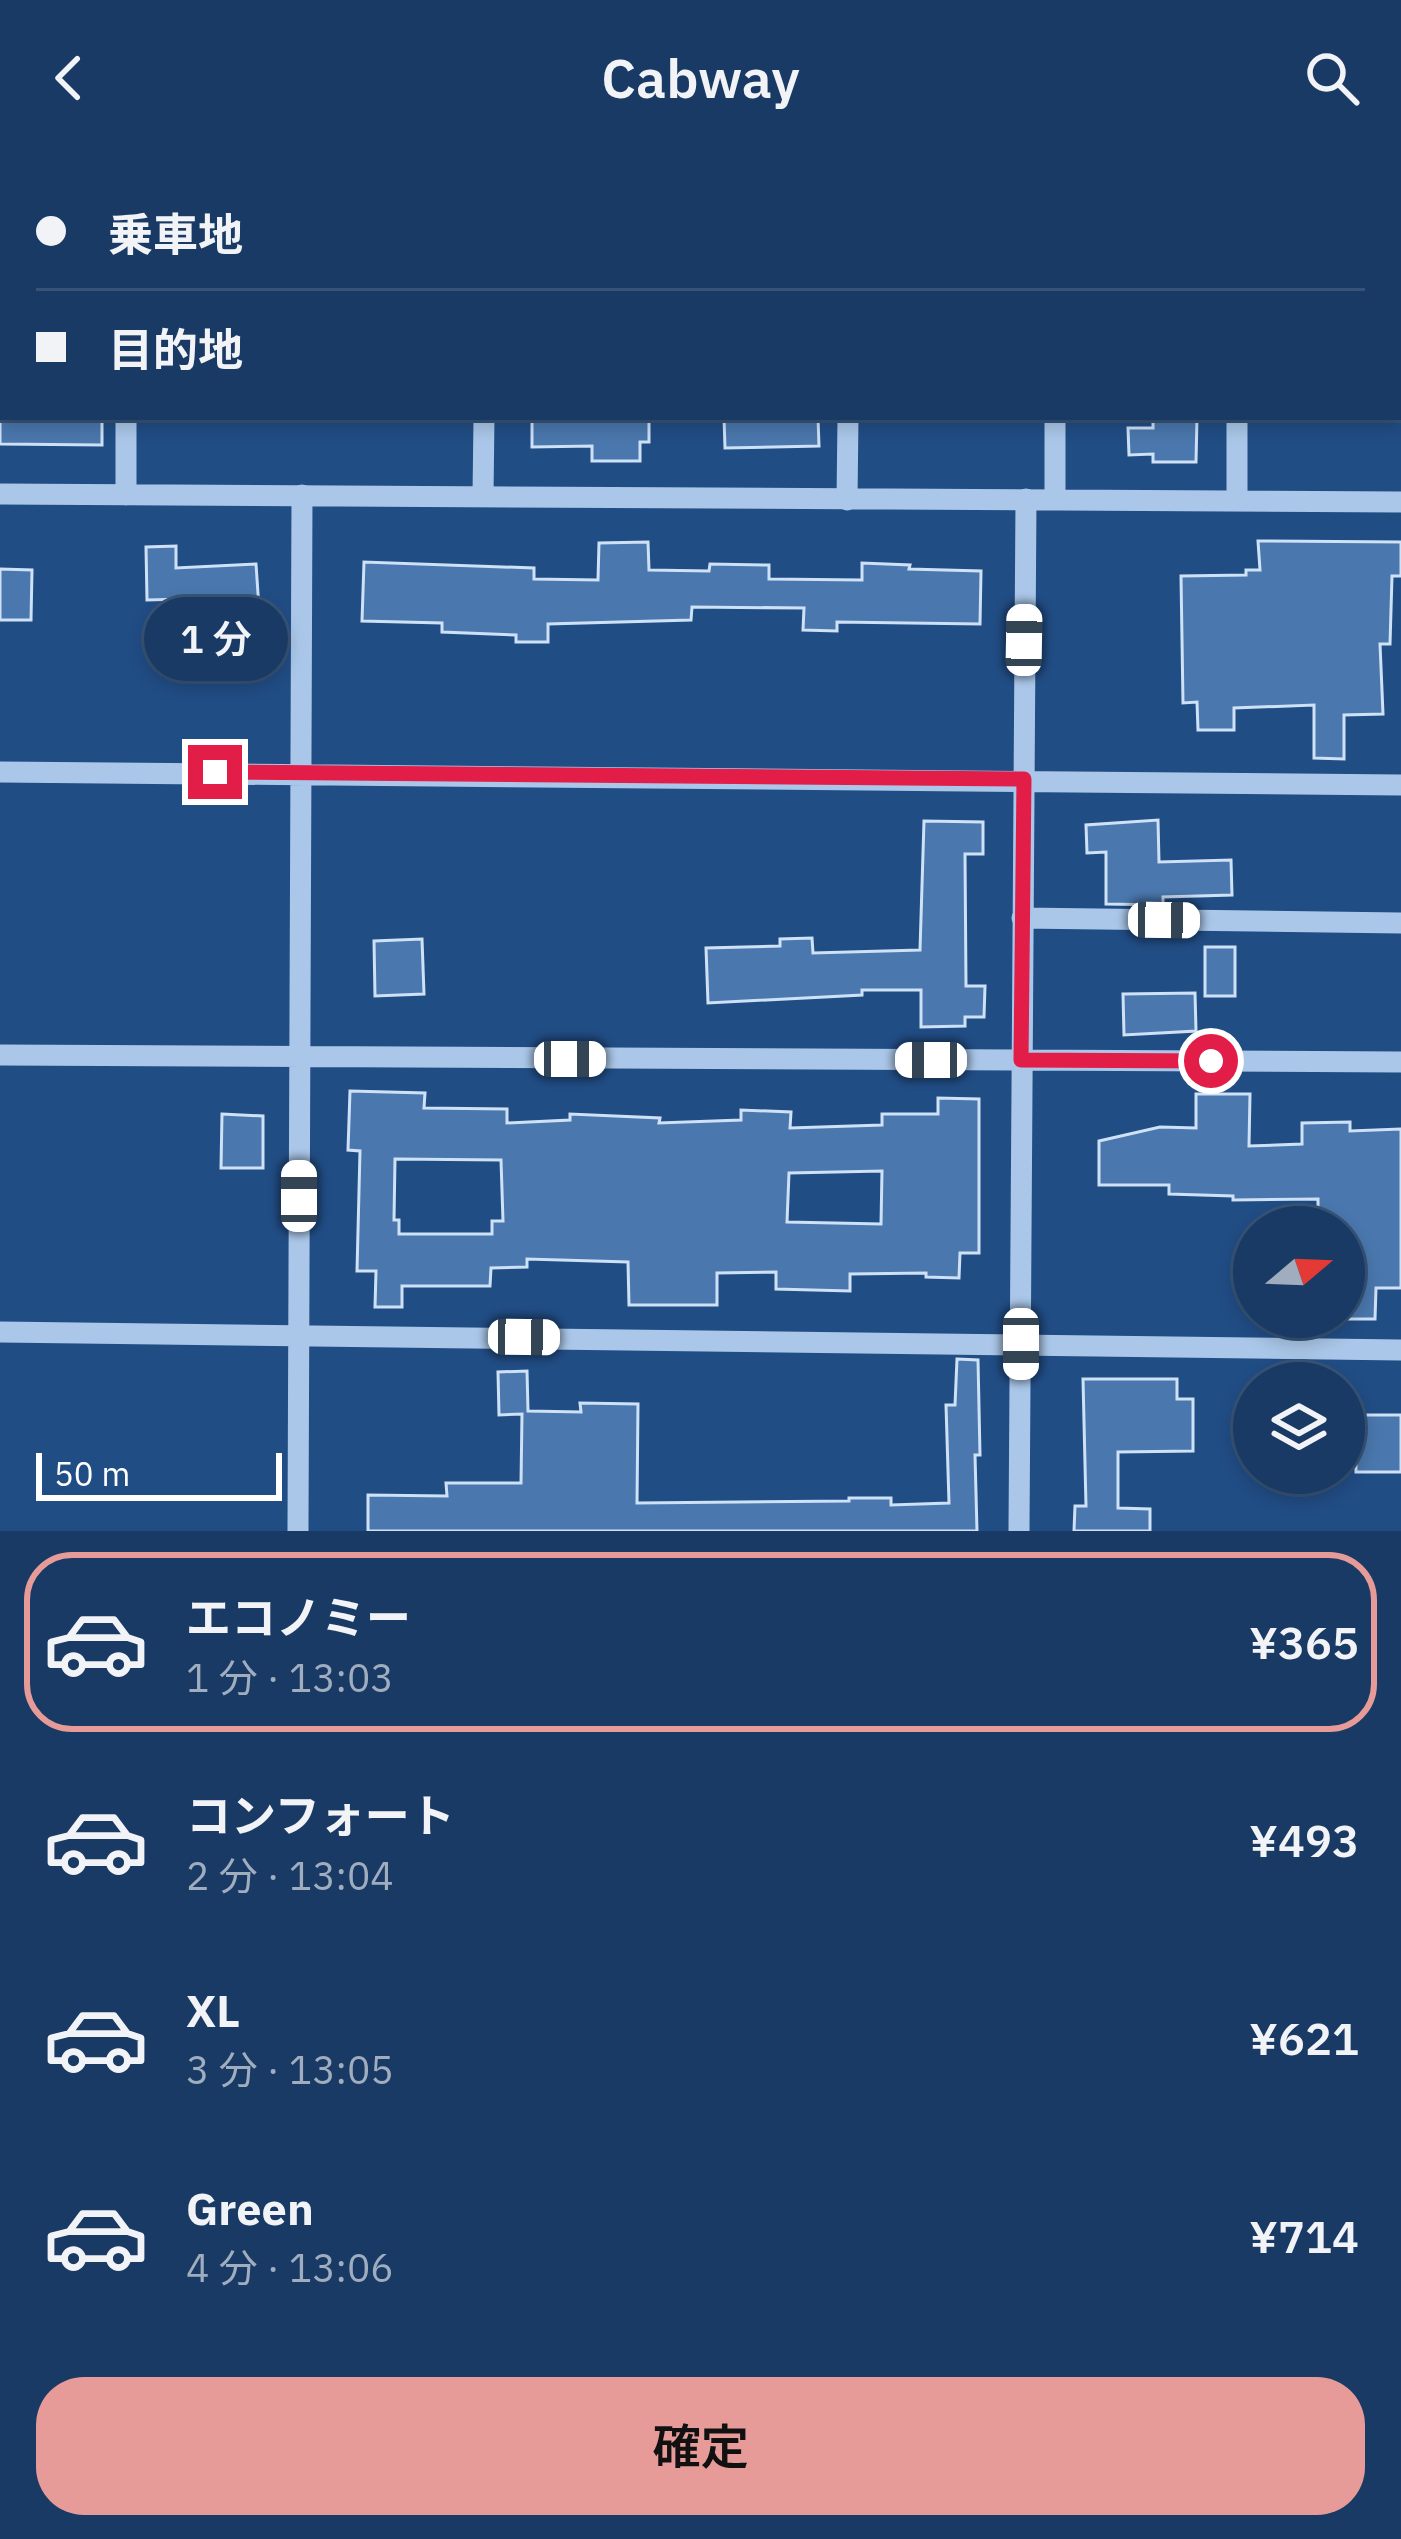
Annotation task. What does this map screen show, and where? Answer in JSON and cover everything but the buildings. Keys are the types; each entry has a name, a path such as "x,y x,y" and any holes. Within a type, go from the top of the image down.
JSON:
{"street":[{"path":"126,420 126,495"},
{"path":"483,496 484,420"},
{"path":"847,500 848,420"},
{"path":"1055,420 1055,500"},
{"path":"1237,420 1237,501"},
{"path":"0,494 1401,502"},
{"path":"298,1531 302,495"},
{"path":"1019,1531 1026,500"},
{"path":"0,772 1401,784"},
{"path":"1022,918 1401,923"},
{"path":"0,1054 1401,1062"},
{"path":"0,1332 1401,1350"}],"route":[{"path":"215,772 1024,779 1021,1060 1211,1061"}]}
